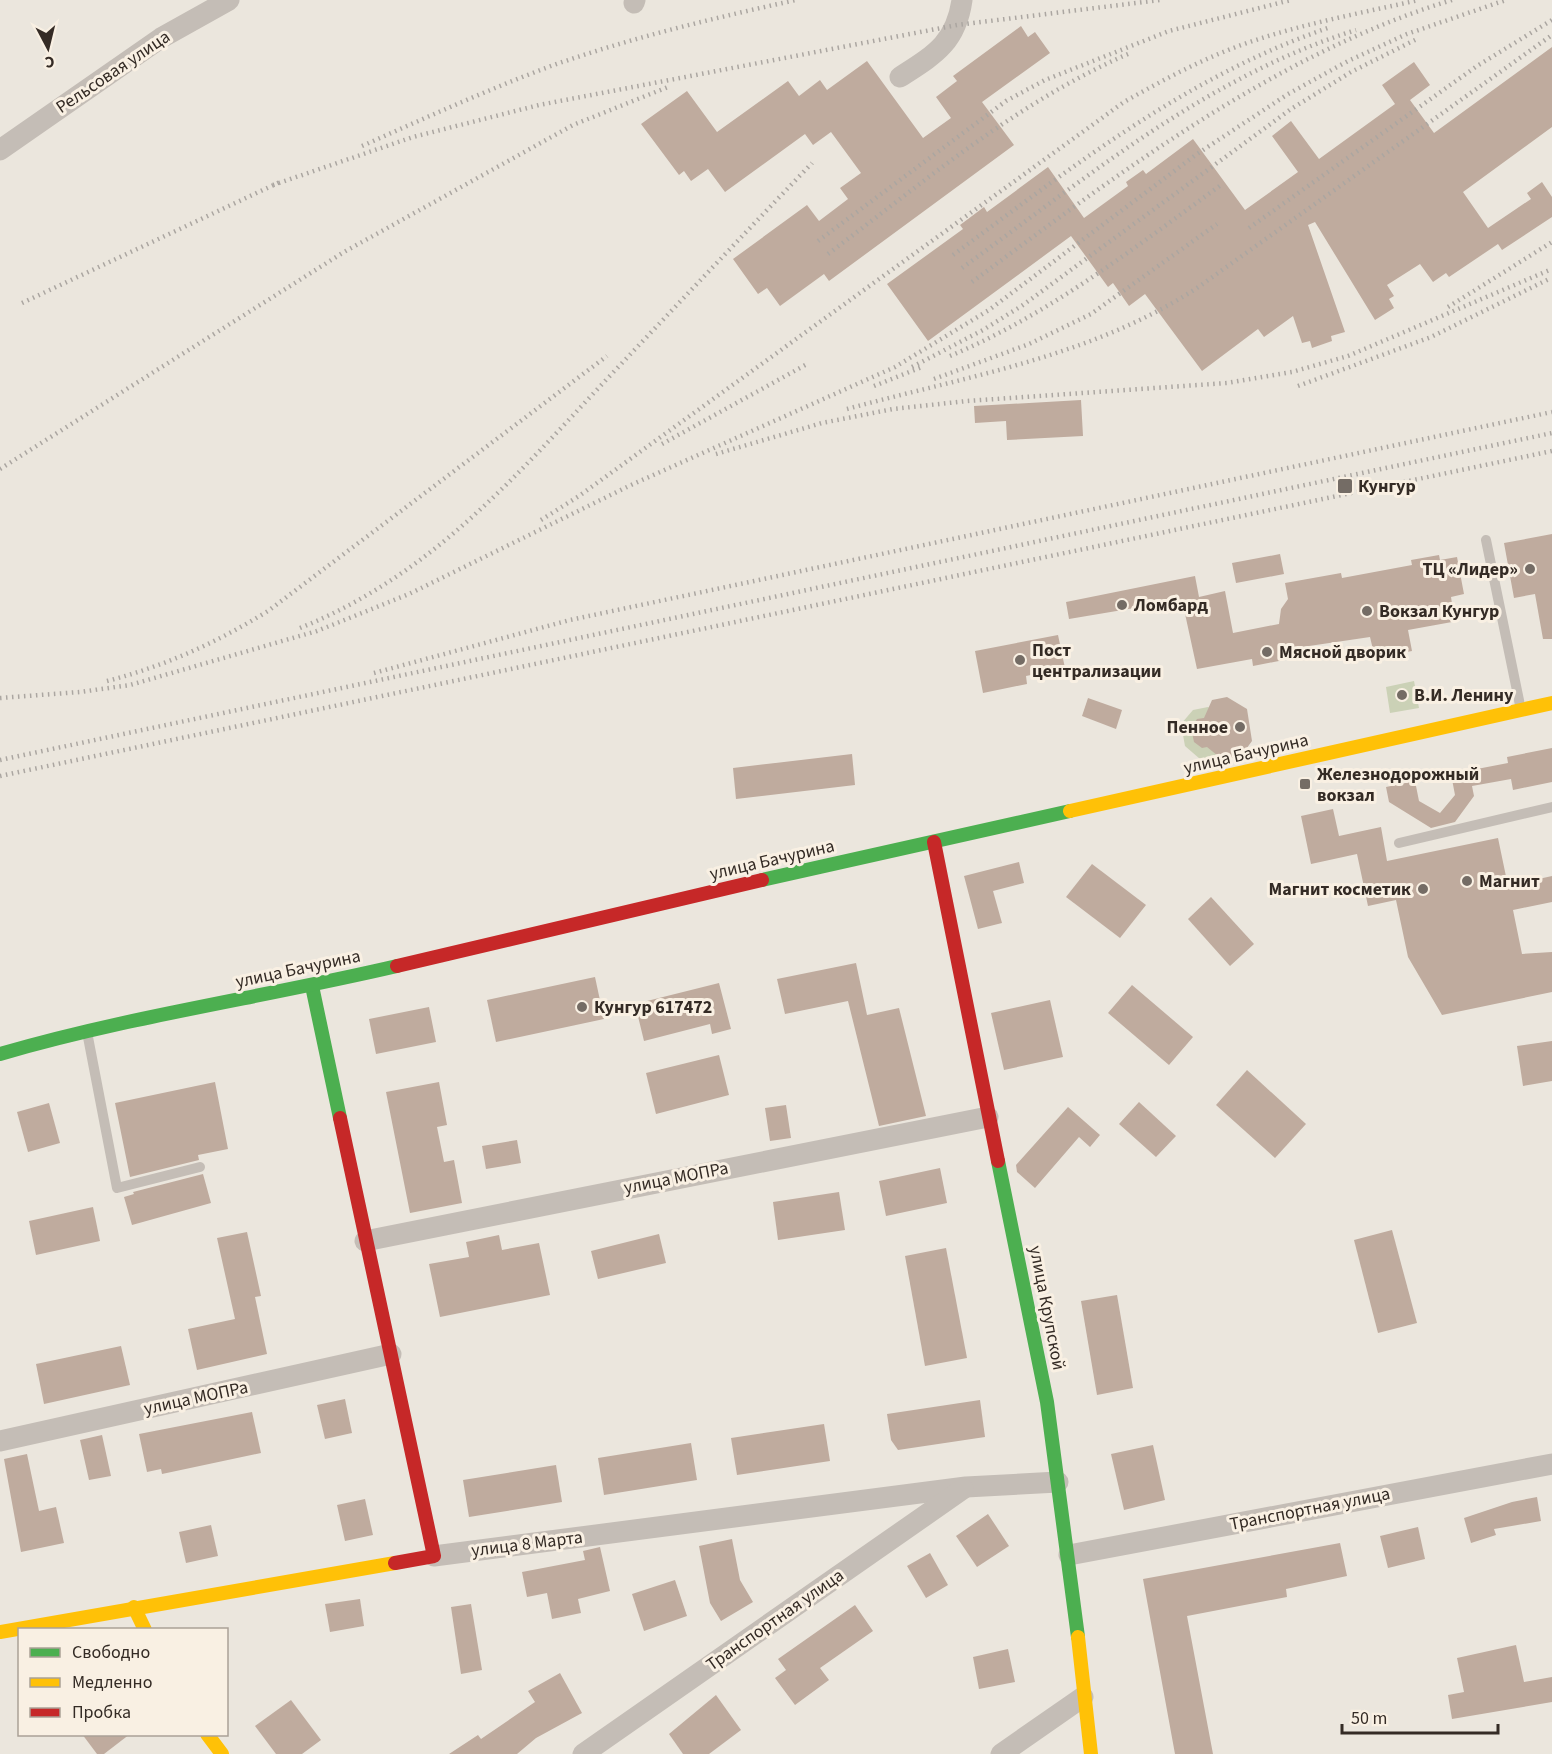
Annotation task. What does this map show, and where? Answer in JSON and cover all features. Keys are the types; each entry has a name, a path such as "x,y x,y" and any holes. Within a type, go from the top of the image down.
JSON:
{"street":[{"name":"Рельсовая улица","path":"0,150 161,38 229,0"},
{"path":"900,76 928,58 950,38 957,25 962,0"},
{"name":"улица Бачурина","path":"0,1054 87,1032 312,986 643,907 1552,704"},
{"name":"улица Крупской","path":"934,842 1047,1402 1069,1555 1091,1754"},
{"path":"312,986 364,1240 434,1556"},
{"name":"улица МОПРа","path":"364,1240 988,1117"},
{"name":"улица МОПРа","path":"0,1441 391,1354"},
{"name":"Транспортная улица","path":"1069,1555 1552,1464"},
{"name":"улица 8 Марта","path":"21,1628 434,1556 966,1487 1058,1482"},
{"name":"Транспортная улица","path":"583,1754 966,1487"},
{"path":"134,1607 144,1628"},
{"name":"улица 8 Марта","path":"0,1632 18,1629"},
{"path":"1001,1754 1083,1697"},
{"path":"208,1736 222,1754"}],"lane":[{"path":"1486,540 1521,710"},
{"path":"1399,843 1552,807"},
{"path":"87,1032 117,1188 200,1167"}],"green space":[{"path":"1414,681 1419,708 1390,713 1386,687"},
{"path":"1208,707 1226,718 1230,740 1217,756 1200,759 1185,746 1181,724 1193,710"}],"building":[{"path":"1021,26 1028,37 1035,32 1050,53 982,102 1014,145 829,281 824,274 780,306 767,288 758,294 733,259 807,205 819,221 848,199 840,188 861,173 831,132 813,145 805,134 725,192 708,169 691,181 684,171 679,175 641,124 687,91 717,132 788,81 799,96 820,80 827,90 867,61 923,138 951,118 936,97 957,81 953,76"},
{"path":"1552,47 1552,127 1463,192 1488,228 1531,199 1527,193 1542,182 1552,197 1552,217 1502,250 1498,244 1449,277 1446,273 1433,282 1420,264 1387,285 1394,296 1389,299 1394,308 1375,320 1315,222 1308,225 1345,332 1331,336 1332,341 1312,348 1310,341 1302,343 1293,316 1264,337 1258,329 1202,371 1145,294 1129,306 1113,283 1108,287 1071,236 928,341 887,284 963,229 960,225 984,207 987,212 1048,167 1084,218 1128,186 1126,182 1143,170 1146,174 1193,139 1245,210 1298,172 1272,136 1291,121 1319,159 1395,104 1382,85 1414,62 1430,85 1410,100 1434,133"},
{"path":"1081,400 1083,436 1007,440 1006,421 975,423 974,406"},
{"name":"ТЦ «Лидер»","path":"1552,534 1552,639 1543,639 1535,594 1514,598 1504,543"},
{"path":"1280,554 1284,574 1236,583 1232,563"},
{"name":"Вокзал Кунгур","path":"1439,555 1440,560 1457,557 1464,594 1451,597 1454,617 1451,617 1452,622 1408,630 1412,651 1375,658 1370,637 1282,650 1284,660 1253,666 1252,659 1197,669 1182,600 1069,619 1066,602 1195,576 1199,597 1225,591 1233,633 1279,624 1281,609 1288,599 1285,583 1341,573 1342,578 1412,565 1411,560"},
{"name":"Пост централизации","path":"1058,635 1065,668 1026,676 1027,684 983,693 975,651"},
{"path":"1227,697 1247,709 1252,741 1241,756 1223,760 1207,747 1202,748 1194,742 1191,728 1197,719 1204,718 1212,700"},
{"path":"1088,698 1122,710 1116,729 1082,716"},
{"path":"1552,748 1552,782 1513,790 1511,779 1472,786 1474,796 1455,822 1431,828 1389,802 1386,787 1415,781 1419,801 1440,813 1455,795 1451,774 1508,763 1507,757"},
{"path":"852,754 855,785 736,799 733,768"},
{"path":"1333,809 1339,836 1381,827 1387,861 1498,838 1508,886 1552,876 1552,902 1513,910 1522,954 1552,952 1552,992 1442,1015 1408,957 1396,900 1368,906 1357,854 1311,864 1301,816"},
{"path":"1019,862 1024,883 993,891 1002,923 978,929 964,876"},
{"path":"1092,864 1146,905 1120,938 1066,897"},
{"path":"1211,897 1254,944 1230,966 1188,919"},
{"path":"856,963 867,1015 899,1008 926,1116 879,1126 848,1001 785,1014 777,979"},
{"path":"595,977 604,1019 496,1042 487,1000"},
{"path":"719,983 731,1029 712,1034 710,1024 644,1041 635,1004"},
{"path":"1132,985 1193,1037 1169,1065 1108,1013"},
{"path":"1050,1000 1063,1057 1004,1070 991,1013"},
{"path":"429,1007 436,1042 376,1054 369,1019"},
{"path":"1552,1041 1552,1081 1523,1086 1517,1046"},
{"path":"719,1055 729,1095 656,1114 646,1073"},
{"path":"1247,1070 1306,1124 1275,1158 1216,1105"},
{"path":"215,1082 228,1149 198,1155 199,1160 130,1177 115,1103"},
{"path":"439,1082 447,1125 437,1127 444,1162 454,1160 462,1203 410,1213 386,1092"},
{"path":"1139,1102 1176,1136 1156,1157 1119,1124"},
{"path":"49,1103 60,1143 28,1152 17,1112"},
{"path":"786,1105 791,1138 770,1141 765,1108"},
{"path":"1068,1107 1100,1135 1090,1147 1079,1137 1035,1188 1017,1172 1016,1165"},
{"path":"517,1140 521,1163 486,1169 482,1146"},
{"path":"940,1168 947,1203 886,1216 879,1181"},
{"path":"203,1174 211,1203 132,1225 124,1197 134,1194 133,1192"},
{"path":"839,1192 845,1230 778,1240 773,1202"},
{"path":"93,1207 100,1241 36,1255 29,1221"},
{"path":"1392,1230 1417,1323 1378,1333 1354,1240"},
{"path":"247,1232 261,1296 255,1297 267,1354 197,1370 188,1329 235,1319 217,1238"},
{"path":"659,1234 666,1263 598,1279 591,1251"},
{"path":"499,1235 502,1250 539,1243 550,1295 440,1317 429,1264 469,1257 466,1242"},
{"path":"946,1248 967,1358 925,1366 905,1256"},
{"path":"1117,1295 1133,1388 1097,1395 1081,1301"},
{"path":"121,1346 130,1385 44,1404 36,1364"},
{"path":"345,1399 352,1433 325,1439 317,1405"},
{"path":"980,1400 985,1437 898,1450 891,1440 887,1414"},
{"path":"252,1412 261,1453 162,1474 161,1469 147,1472 139,1434"},
{"path":"824,1424 830,1461 737,1475 731,1438"},
{"path":"102,1435 111,1476 89,1480 80,1440"},
{"path":"691,1443 697,1480 604,1495 598,1458"},
{"path":"1153,1445 1165,1500 1124,1510 1111,1454"},
{"path":"27,1454 39,1511 56,1507 64,1543 21,1552 4,1459"},
{"path":"556,1465 562,1502 469,1517 463,1480"},
{"path":"1537,1497 1541,1521 1494,1529 1496,1535 1471,1543 1464,1518 1512,1502"},
{"path":"365,1499 373,1535 345,1541 337,1505"},
{"path":"988,1514 1009,1546 977,1567 956,1536"},
{"path":"211,1525 218,1556 186,1563 179,1532"},
{"path":"1418,1527 1425,1559 1388,1568 1380,1536"},
{"path":"732,1539 740,1580 753,1602 721,1621 710,1603 699,1546"},
{"path":"1340,1543 1347,1576 1286,1589 1287,1597 1187,1616 1213,1754 1175,1754 1143,1579"},
{"path":"600,1547 610,1591 578,1599 581,1613 552,1619 547,1593 527,1597 522,1572 585,1560 583,1551"},
{"path":"930,1553 948,1585 926,1598 907,1566"},
{"path":"675,1580 687,1616 644,1631 632,1594"},
{"path":"360,1599 364,1626 330,1632 325,1604"},
{"path":"471,1604 482,1670 461,1674 451,1607"},
{"path":"855,1605 873,1631 820,1668 829,1680 795,1705 775,1678 786,1670 778,1659"},
{"path":"1516,1645 1524,1682 1552,1677 1552,1702 1452,1719 1448,1695 1464,1692 1457,1658"},
{"path":"1008,1649 1015,1682 979,1689 973,1657"},
{"path":"560,1673 582,1713 536,1738 517,1754 449,1754 478,1735 481,1739 535,1702 528,1691"},
{"path":"716,1695 741,1730 709,1754 683,1754 669,1734"},
{"path":"291,1700 321,1740 302,1754 276,1754 255,1726"},
{"path":"84,1736 127,1736 104,1754 97,1754"}],"railway":[{"path":"362,146 456,104 551,66 672,29 796,0"},
{"path":"273,185 413,137 539,105 957,25 1160,0"},
{"path":"818,241 1006,101 1045,80 1169,31 1291,0"},
{"path":"541,520 579,496 1124,102 1183,70 1244,44 1309,25 1419,0"},
{"path":"972,282 1142,159 1261,84 1387,23 1452,0"},
{"path":"0,698 80,692 130,685 317,631 409,594 631,485 895,367 989,310 1197,154 1288,94 1348,61 1407,34 1506,0"},
{"path":"1249,228 1477,66 1552,20"},
{"path":"953,255 1086,158 1178,98 1276,48 1328,28"},
{"path":"962,268 1102,165 1199,102 1249,74 1302,50 1356,30"},
{"path":"847,409 1027,362 1071,348 1156,312 1197,288 1552,35"},
{"path":"912,367 983,330 1023,305 1291,109 1351,72 1419,38"},
{"path":"828,254 1010,119 1087,73 1128,54"},
{"path":"0,469 344,252 573,125 668,87"},
{"path":"300,628 347,606 390,581 430,553 467,522 537,453 812,163"},
{"path":"22,303 280,182"},
{"path":"950,356 987,339 1057,300 1123,256 1221,185"},
{"path":"934,379 1029,344 1091,314 1217,224"},
{"path":"1448,307 1552,242"},
{"path":"716,454 822,423 893,409 967,401 1227,383 1292,372 1348,356 1552,269"},
{"path":"1298,386 1431,337 1549,279"},
{"path":"107,681 190,652 268,611 607,356"},
{"path":"662,444 809,363"},
{"path":"874,386 922,367"},
{"path":"374,673 570,620 1552,412"},
{"path":"0,760 1552,433"},
{"path":"0,776 1552,451"}],"traffic: fast":[{"path":"762,880 1070,811"},
{"path":"0,1054 98,1029 397,966"},
{"path":"312,986 340,1118"},
{"path":"998,1161 1047,1402 1078,1637"}],"traffic: slow":[{"path":"1070,811 1552,703"},
{"path":"23,1628 395,1563"},
{"path":"134,1607 144,1628"},
{"path":"0,1632 18,1629"},
{"path":"1078,1637 1091,1754"},
{"path":"208,1736 222,1754"}],"traffic: jam":[{"path":"934,842 998,1161"},
{"path":"397,966 762,880"},
{"path":"340,1118 434,1556 395,1563"}],"place":[{"name":"Кунгур","path":"1345,486"},
{"name":"ТЦ «Лидер»","path":"1530,569"},
{"name":"Ломбард","path":"1122,605"},
{"name":"Вокзал Кунгур","path":"1367,611"},
{"name":"Мясной дворик","path":"1267,652"},
{"name":"Пост централизации","path":"1020,660"},
{"name":"В.И. Ленину","path":"1402,695"},
{"name":"Пенное","path":"1240,727"},
{"name":"Железнодорожный вокзал","path":"1305,784"},
{"name":"Магнит","path":"1467,881"},
{"name":"Магнит косметик","path":"1423,889"},
{"name":"Кунгур 617472","path":"582,1007"}]}
